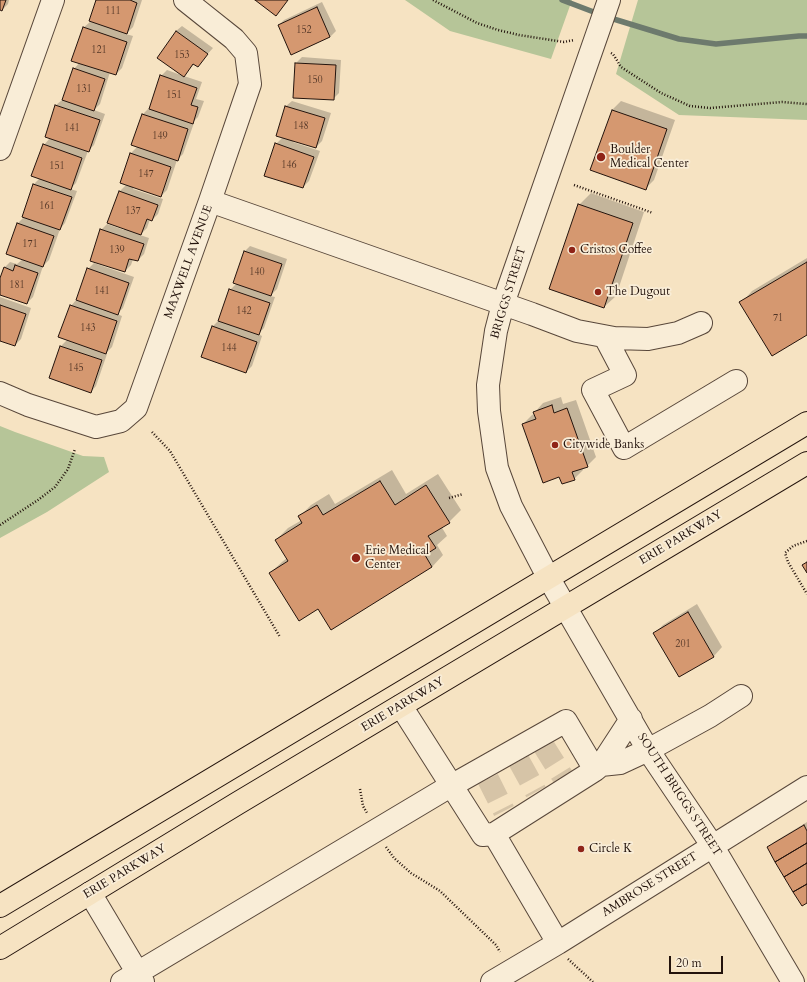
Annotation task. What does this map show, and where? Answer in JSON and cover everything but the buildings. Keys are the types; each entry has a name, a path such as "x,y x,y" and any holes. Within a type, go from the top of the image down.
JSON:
{"main road":[{"path":"0,906 807,423"},
{"name":"ERIE PARKWAY","path":"0,948 807,463"}],"street":[{"path":"0,149 53,0"},
{"path":"185,0 234,39 246,53 250,84 210,201"},
{"name":"BRIGGS STREET","path":"566,607 548,577 511,506 497,468 489,411 488,385 496,331 503,304 609,0"},
{"name":"MAXWELL AVENUE","path":"0,393 28,405 96,426 121,421 136,408 210,201 577,331 605,337 648,339 678,333 701,323"},
{"path":"605,337 625,375 593,390 624,448 736,381"},
{"name":"SOUTH BRIGGS STREET","path":"566,607 648,750 712,845 792,982"},
{"path":"401,706 483,835 566,782 598,767 620,763 648,750 704,720 741,696"},
{"path":"598,767 631,719"},
{"path":"90,893 134,979 452,786 485,774 516,756 541,741 566,721 598,767"},
{"name":"AMBROSE STREET","path":"492,982 563,951 712,845 807,787"},
{"path":"503,823 563,951"}],"path":[{"path":"433,0 477,23 498,30 564,42 574,40 594,44 613,54 621,67 661,93 690,106 710,108 782,102 807,104"},
{"path":"574,185 653,213"},
{"path":"152,432 170,452 280,637"},
{"path":"0,525 55,487 68,469 76,449"},
{"path":"449,498 463,494"},
{"path":"807,541 793,546 785,553 788,562 807,594"},
{"path":"360,789 363,806 368,817"},
{"path":"382,842 394,858 411,873 440,892 496,945 500,952"},
{"path":"563,951 593,982"}],"green space":[{"path":"405,0 572,0 551,59 450,31"},
{"path":"638,0 807,0 807,120 679,115 616,74"},
{"path":"0,426 83,456 104,457 109,472 47,512 0,538"}],"waterway":[{"path":"562,0 599,14"},
{"path":"607,17 679,39 716,44 807,36"}],"tunnel":[{"path":"543,745 563,777"},
{"path":"519,761 536,792"},
{"path":"488,779 504,811"}],"place":[{"name":"Boulder Medical Center","path":"601,157"},
{"name":"Cristos Coffee","path":"572,250"},
{"name":"The Dugout","path":"598,292"},
{"name":"Citywide Banks","path":"555,445"},
{"name":"Erie Medical Center","path":"356,558"},
{"name":"Circle K","path":"581,849"}]}
